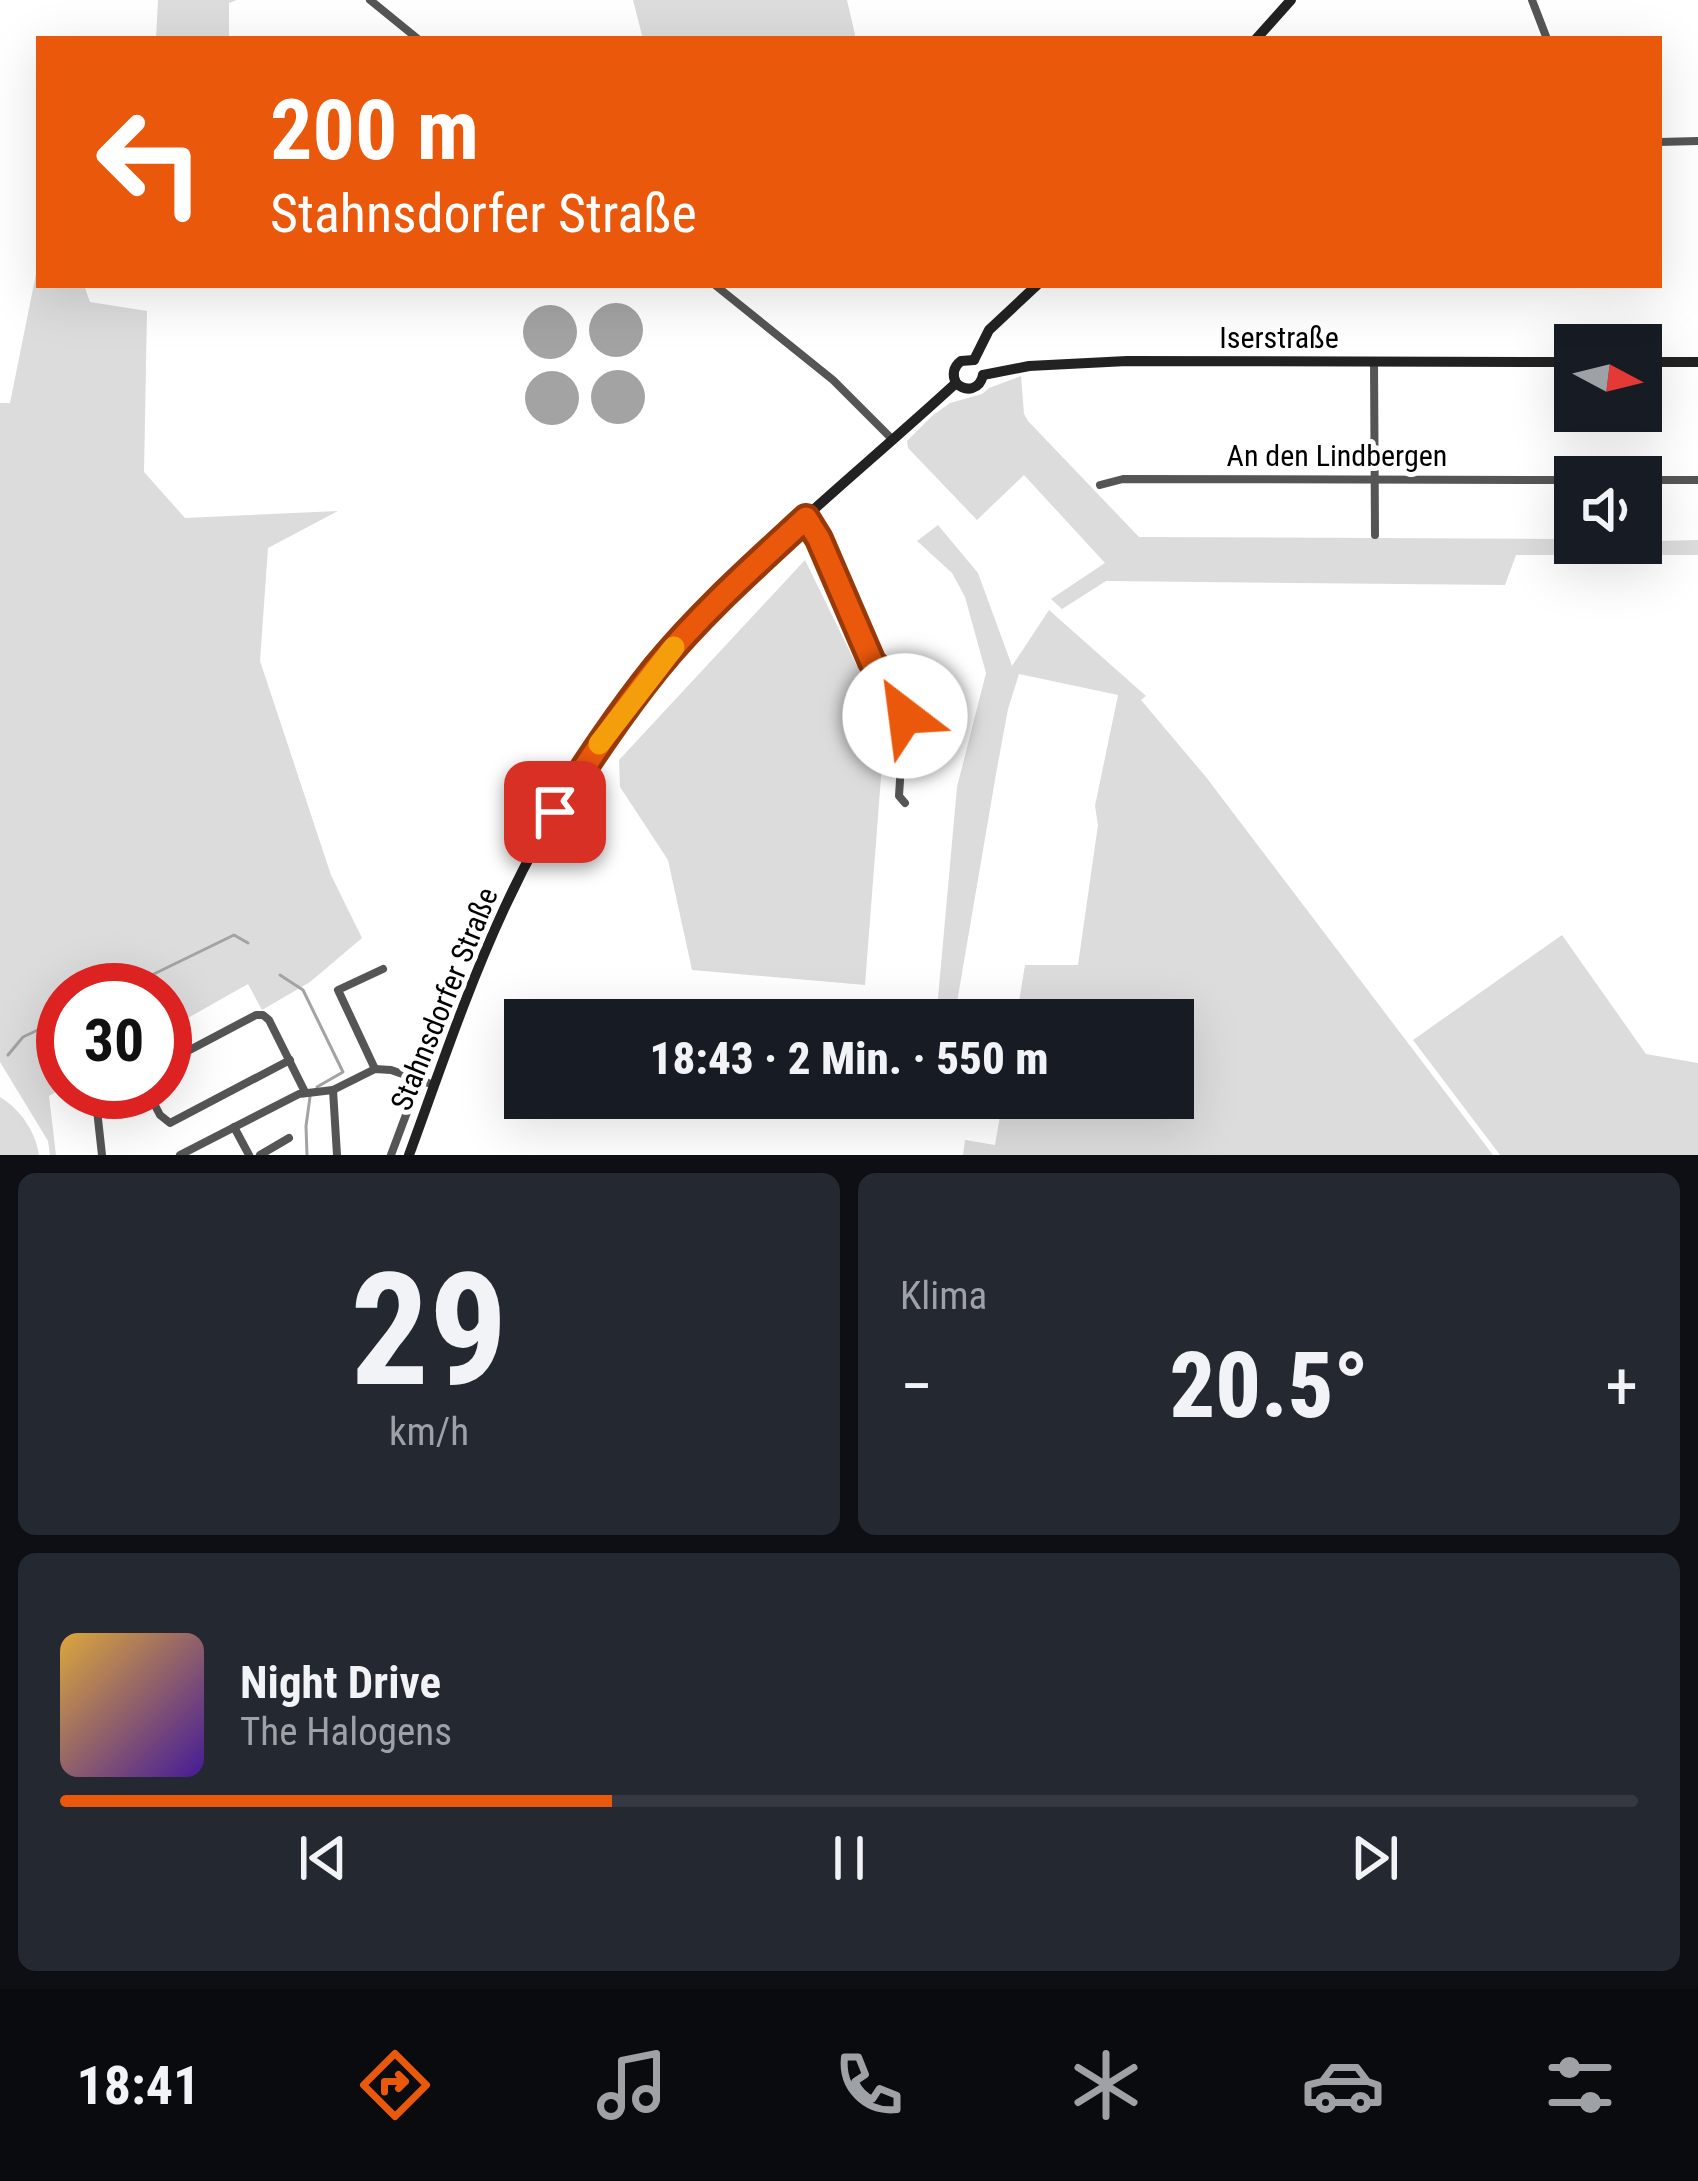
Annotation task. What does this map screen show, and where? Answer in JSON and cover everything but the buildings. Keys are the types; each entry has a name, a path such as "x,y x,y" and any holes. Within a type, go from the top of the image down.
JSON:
{"street":[{"path":"370,0 414,36"},
{"path":"1259,36 1291,0"},
{"path":"1532,0 1545,36"},
{"path":"1662,142 1698,141"},
{"path":"719,288 833,380 893,440"},
{"path":"974,360 989,331 1033,288"},
{"path":"965,359 981,366 983,375 973,388 964,388 953,375 965,359"},
{"name":"Iserstraße","path":"983,375 1029,366 1127,361 1554,362"},
{"path":"1374,362 1375,535"},
{"path":"1662,362 1698,362"},
{"name":"Stahnsdorfer Straße","path":"409,1155 505,907 555,812 599,743 659,664 729,589 956,383"},
{"name":"An den Lindbergen","path":"1100,485 1123,479 1554,480"},
{"path":"1662,480 1698,480"},
{"path":"806,518 872,662 905,700 899,796 904,802"},
{"path":"375,1069 338,990 382,969"},
{"path":"192,1049 263,1015 305,1092"},
{"path":"192,1111 290,1060"},
{"path":"180,1155 305,1092 333,1090 375,1069 434,1085"},
{"path":"391,1155 419,1080"},
{"path":"333,1090 337,1155"},
{"path":"97,1119 102,1155"},
{"path":"234,1127 249,1155"},
{"path":"260,1155 289,1138"}],"shaded area":[{"path":"158,0 237,0 229,3 229,36 156,36"},
{"path":"633,0 847,0 855,36 642,36"},
{"path":"36,274 36,288 85,288 90,302 147,311 144,472 185,518 338,511 268,548 260,661 331,875 362,938 310,982 262,1010 248,984 192,1016 192,963 36,963 36,1119 52,1119 56,1155 50,1155 48,1141 0,1062 0,403 10,403"},
{"path":"616,303 635,311 643,330 635,349 616,357 597,349 589,330 597,311"},
{"path":"550,305 569,313 577,332 569,351 550,359 531,351 523,332 531,313"},
{"path":"618,370 637,378 645,397 637,416 618,424 599,416 591,397 599,378"},
{"path":"552,371 571,379 579,398 571,417 552,425 533,417 525,398 533,379"},
{"path":"1021,376 1028,421 1139,537 1554,539 1554,555 1516,555 1505,585 1106,581 1062,609 1051,599 1105,563 1024,475 977,520 908,448 907,441 932,416 950,403"},
{"path":"938,525 978,573 1012,666 1049,610 1146,696 1141,700 1206,777 1493,1155 963,1155 965,1140 995,1145 999,1119 1194,1119 1194,999 1019,999 1025,965 1078,965 1098,825 1095,806 1118,695 1019,674 1008,709 958,999 938,999 957,787 986,673 965,597 952,573 917,541"},
{"path":"1698,540 1698,555 1662,555 1662,541"},
{"path":"805,560 856,664 887,700 865,985 692,970 668,860 620,787 619,760"},
{"path":"1562,935 1646,1054 1698,1063 1698,1155 1500,1155 1413,1040"},
{"path":"0,1097 26,1122 39,1155 0,1155"}],"waterway":[{"path":"176,963 234,935 248,943"},
{"path":"280,975 303,990 343,1072 317,1087"},
{"path":"8,1055 23,1037 36,1031"},
{"path":"307,1155 310,1097"}],"slow traffic":[{"path":"599,744 674,647"}],"route":[{"path":"555,812 599,743 659,664 729,589 806,518 872,662 902,693 905,716"}]}
